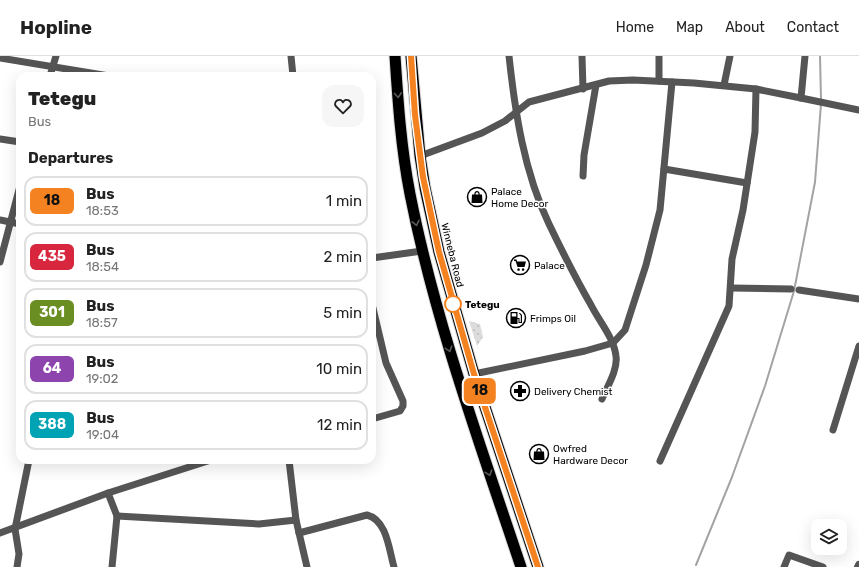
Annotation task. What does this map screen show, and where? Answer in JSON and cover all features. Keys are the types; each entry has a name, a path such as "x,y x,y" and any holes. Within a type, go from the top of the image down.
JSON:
{"highway":[{"path":"395,56 404,159 422,251 458,379 521,567"},
{"name":"Winneba Road","path":"411,56 420,156 425,188 439,252 474,374 538,567"}],"street":[{"path":"51,72 56,56"},
{"path":"291,56 293,72"},
{"path":"509,56 513,95 529,170 537,196 590,304 612,343 617,357 615,369 602,399"},
{"path":"582,56 583,89"},
{"path":"659,56 659,81"},
{"path":"724,85 730,56"},
{"path":"801,98 805,56"},
{"path":"0,58 87,72"},
{"path":"420,156 482,133 505,121 529,102 609,81 659,81 724,85 756,89 859,110"},
{"path":"474,374 568,356 612,343 625,330 646,265 660,210 672,82"},
{"path":"583,176 584,155 596,85"},
{"path":"660,461 685,401 717,336 729,306 732,258 747,183 755,132 756,89"},
{"path":"0,139 16,141"},
{"path":"664,169 747,183"},
{"path":"0,262 16,204"},
{"path":"0,220 16,223"},
{"path":"376,257 422,251"},
{"path":"731,288 790,289"},
{"path":"799,290 859,299"},
{"path":"376,321 386,363 403,401 403,406 400,411 376,418"},
{"path":"833,430 859,350"},
{"path":"17,567 19,554 15,529 28,464"},
{"path":"0,533 15,529 108,493 199,464"},
{"path":"289,464 296,520 307,567"},
{"path":"108,493 117,516 112,567"},
{"path":"299,533 367,515 373,517 382,526 394,567"},
{"path":"117,516 259,524 296,520"},
{"path":"784,567 789,555 823,567"}],"shaded area":[{"path":"469,321 480,324 483,337 477,346"}],"waterway":[{"path":"820,56 821,99"},
{"path":"696,565 732,477 765,386 794,291 815,182 821,104"}],"bus line":[{"name":"18","path":"411,56 415,115 423,177 439,252 452,302 458,317 474,374 538,567"}],"place":[{"name":"Palace Home Decor","path":"477,197"},
{"name":"Palace","path":"520,265"},
{"name":"Tetegu","path":"453,304"},
{"name":"Frimps Oil","path":"516,318"},
{"name":"Delivery Chemist","path":"520,391"},
{"name":"Owfred Hardware Decor","path":"539,454"}]}
